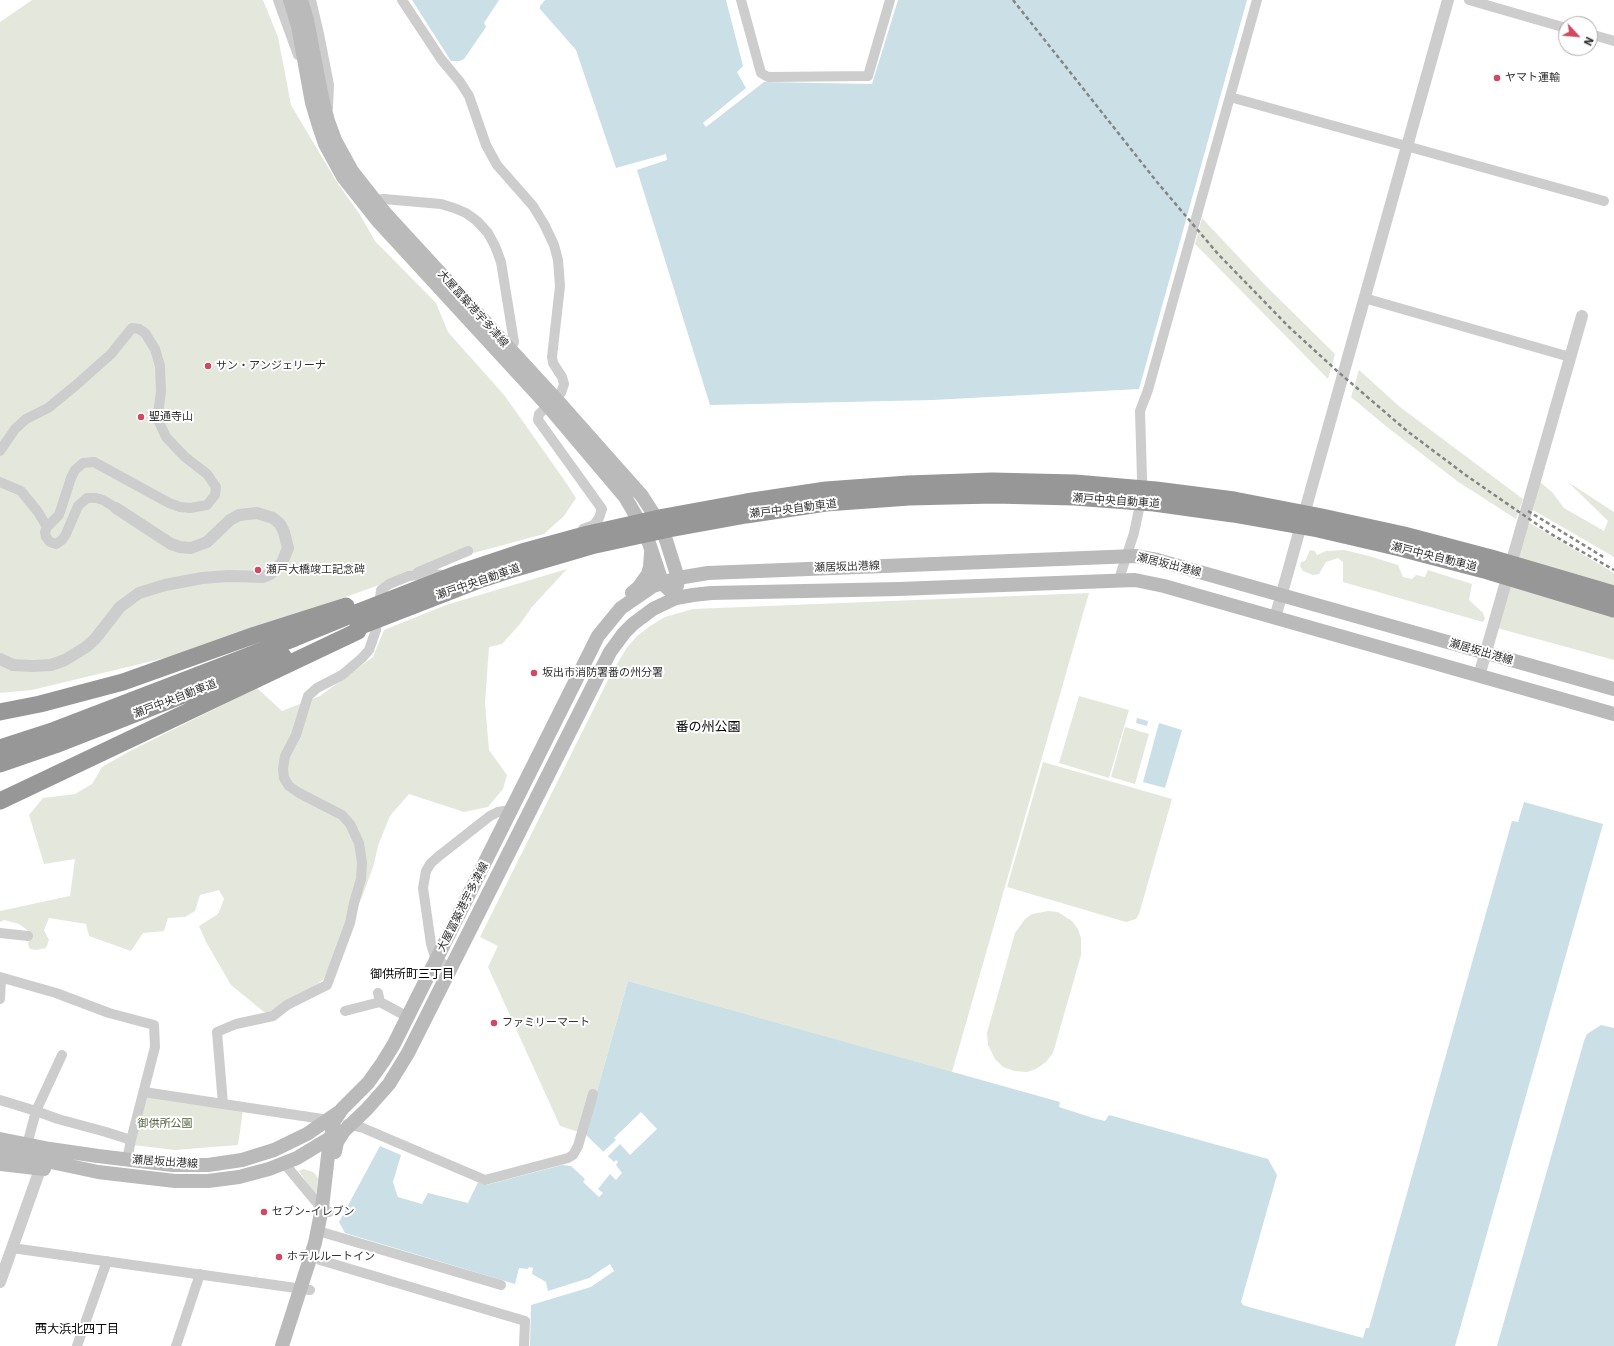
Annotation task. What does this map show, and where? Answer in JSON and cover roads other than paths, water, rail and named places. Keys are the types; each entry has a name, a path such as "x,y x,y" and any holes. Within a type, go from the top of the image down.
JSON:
{"highway":[{"name":"瀬戸中央自動車道","path":"0,764 55,745 356,619 428,576 588,534 664,517 746,502 826,490 908,484 992,481 1068,483 1164,491 1234,500 1404,535 1491,558 1614,594"},
{"name":"瀬戸中央自動車道","path":"0,748 54,730 295,638 437,596 509,571 591,546 746,515 826,504 909,497 994,495 1074,497 1154,503 1233,514 1318,529 1400,548 1488,571 1614,609"},
{"path":"0,712 40,704 123,682 255,635 356,619"},
{"path":"0,801 356,619"}],"main road":[{"name":"大屋冨築港宇多津線","path":"290,0 298,26 312,103 325,144 343,176 552,403 632,483 660,524 678,578 676,598"},
{"name":"大屋冨築港宇多津線","path":"301,0 328,121 343,156 369,203"},
{"name":"大屋冨築港宇多津線","path":"438,279 510,349 625,497 640,520 650,544 662,582 676,598"},
{"path":"598,636 610,616 624,600 638,588 648,574 651,560 650,544"},
{"name":"瀬居坂出港線","path":"662,582 708,573 1127,555 1157,560 1614,690"},
{"name":"瀬居坂出港線","path":"676,598 711,593 899,589 1119,579 1135,580 1614,714"},
{"name":"大屋冨築港宇多津線","path":"282,1346 320,1260 326,1233 329,1147 335,1117 360,1093 376,1073 408,1017 598,636 621,608 642,592 662,582"},
{"name":"大屋冨築港宇多津線","path":"329,1147 337,1142 350,1124 376,1099 399,1068 451,968 604,662 616,642 643,616 653,609 676,598"},
{"path":"547,738 563,746"},
{"name":"瀬居坂出港線","path":"0,1139 50,1150 127,1160 173,1165 208,1165 242,1160 264,1153 292,1142 335,1117"},
{"name":"瀬居坂出港線","path":"0,1164 42,1165 175,1181 208,1181 239,1177 269,1169 329,1147 350,1124"},
{"path":"292,1142 311,1141 329,1147"},
{"name":"大屋冨築港宇多津線","path":"292,1346 306,1289 315,1243 326,1210 329,1147"},
{"name":"瀬居坂出港線","path":"0,1151 42,1165"},
{"path":"290,1161 310,1158 316,1160 324,1167 327,1173"}],"street":[{"path":"278,0 308,81"},
{"path":"311,0 329,85 328,121"},
{"path":"402,0 441,59 460,82 469,96 486,144 497,165 533,206 554,245 558,260 560,286 552,357 553,363 562,377 564,389 552,403 539,414 538,420 602,509 599,518 594,525 563,535 542,538 525,543 506,562 497,568 483,573 467,576 431,574 409,576"},
{"path":"742,0 760,73 768,77 868,76 890,0"},
{"path":"1119,579 1127,555 1142,495 1140,411 1150,382 1257,0"},
{"path":"1275,618 1448,0"},
{"path":"1469,0 1558,26"},
{"path":"1598,36 1614,41"},
{"path":"1230,97 1604,202"},
{"path":"369,203 384,199 441,204 460,210 476,221 488,233 501,262 514,342 510,349"},
{"path":"1364,298 1570,357"},
{"path":"1479,676 1582,316"},
{"path":"0,451 15,429 26,419 48,408 74,386 111,354 132,328 145,333 155,349 160,366 161,391 158,414 159,422 166,437 185,457 207,474 216,487 214,495 207,505 180,508 94,462 83,463 75,470 70,478 59,515 47,527 45,532 46,537 50,542 56,544 62,540 78,506 87,498 96,498 103,500 171,544 180,547 191,548 207,542 230,520 239,515 257,513 273,518 280,524 284,532 288,548 282,563 277,568 262,577 229,576 202,578 157,587 139,593 120,607 95,639 86,647 65,660 52,664 33,666 13,665 0,659"},
{"path":"0,482 21,491 38,512 47,527"},
{"path":"223,1104 217,1032 236,1024 273,1016 287,1005 327,985 350,923 361,879 362,863 359,843 350,824 342,815 298,793 289,786 284,778 283,769 285,756 296,735 308,696 317,688 342,675 369,650 376,630 381,590 389,584 468,551"},
{"path":"451,968 436,960 430,937 423,880 426,871 438,856 490,816 498,812 511,810"},
{"path":"0,933 28,936"},
{"path":"0,999 1,977 56,993 109,1013 154,1025 155,1047 127,1160"},
{"path":"345,1011 379,998 408,1017"},
{"path":"27,1145 36,1111 62,1055"},
{"path":"144,1092 223,1104 335,1117 485,1180 568,1158 573,1155 578,1146 593,1094"},
{"path":"0,1100 58,1119 131,1140"},
{"path":"290,1161 326,1210"},
{"path":"0,1282 42,1165"},
{"path":"326,1233 501,1285"},
{"path":"12,1248 306,1289"},
{"path":"320,1260 525,1321 524,1346"},
{"path":"77,1346 107,1261"},
{"path":"176,1346 200,1274"}],"railway":[{"path":"1013,0 1157,182 1218,254 1289,327 1407,431 1467,476 1551,534 1614,570"},
{"path":"1528,511 1605,558"}],"place":[{"name":"ヤマト運輸","path":"1497,78"},
{"name":"サン・アンジェリーナ","path":"208,366"},
{"name":"聖通寺山","path":"141,417"},
{"name":"瀬戸大橋竣工記念碑","path":"258,570"},
{"name":"坂出市消防署番の州分署","path":"534,673"},
{"name":"ファミリーマート","path":"494,1023"},
{"name":"セブン-イレブン","path":"264,1212"},
{"name":"ホテルルートイン","path":"279,1257"}],"district":[{"name":"番の州公園","path":"708,727"},
{"name":"御供所町三丁目","path":"412,974"},
{"name":"西大浜北四丁目","path":"77,1329"}],"park label":[{"name":"御供所公園","path":"165,1124"}]}
